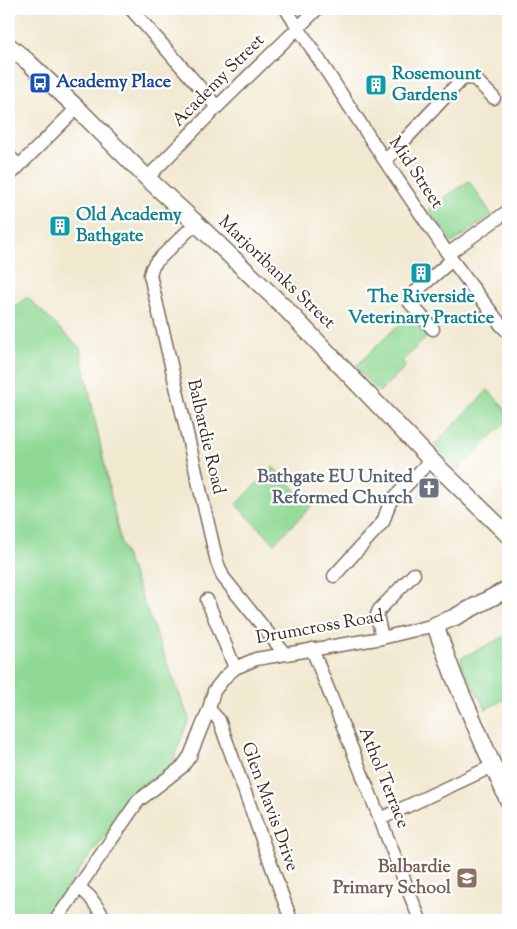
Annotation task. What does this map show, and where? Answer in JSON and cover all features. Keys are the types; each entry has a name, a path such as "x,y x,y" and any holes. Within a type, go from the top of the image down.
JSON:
{"main road":[{"name":"Marjoribanks Street","path":"9,46 77,108 147,178 284,307 431,460 508,535"},
{"name":"Drumcross Road","path":"435,625 453,618 508,589"},
{"path":"435,625 454,676 508,800"}],"street":[{"path":"131,9 217,107"},
{"name":"Mid Street","path":"286,9 450,257 508,332"},
{"name":"Academy Street","path":"147,178 317,9"},
{"path":"385,161 462,79 475,80 488,96"},
{"path":"9,176 77,108"},
{"path":"9,156 19,166"},
{"path":"433,329 410,303 414,293 450,257 508,211"},
{"name":"Balbardie Road","path":"196,223 156,262 150,275 217,562 223,578 285,654"},
{"path":"334,576 383,522 390,502 431,460"},
{"path":"382,638 377,615 379,610 414,574"},
{"path":"207,600 235,668"},
{"name":"Drumcross Road","path":"56,920 138,802 182,767 190,756 209,709 214,691 235,668 256,659 382,638 435,625"},
{"name":"Athol Terrace","path":"312,649 420,920"},
{"name":"Glen Mavis Drive","path":"209,709 219,720 291,920"},
{"path":"380,819 493,766"},
{"path":"78,887 90,897 106,920"}],"green space":[{"path":"469,181 492,215 452,243 428,209"},
{"path":"27,297 80,348 121,544 189,719 171,766 139,787 124,800 126,810 79,870 46,920 9,920 9,313"},
{"path":"411,313 430,334 402,361 406,366 379,392 355,367"},
{"path":"488,390 508,412 508,420 458,470 434,445"},
{"path":"273,467 312,506 274,543 236,505"},
{"path":"503,637 508,646 508,697 486,709 462,667 461,658"}],"place":[{"name":"Academy Place","path":"40,83"},
{"name":"Rosemount Gardens","path":"376,85"},
{"name":"Old Academy Bathgate","path":"60,226"},
{"name":"The Riverside Veterinary Practice","path":"421,273"},
{"name":"Bathgate EU United Reformed Church","path":"429,488"},
{"name":"Balbardie Primary School","path":"467,878"}]}
